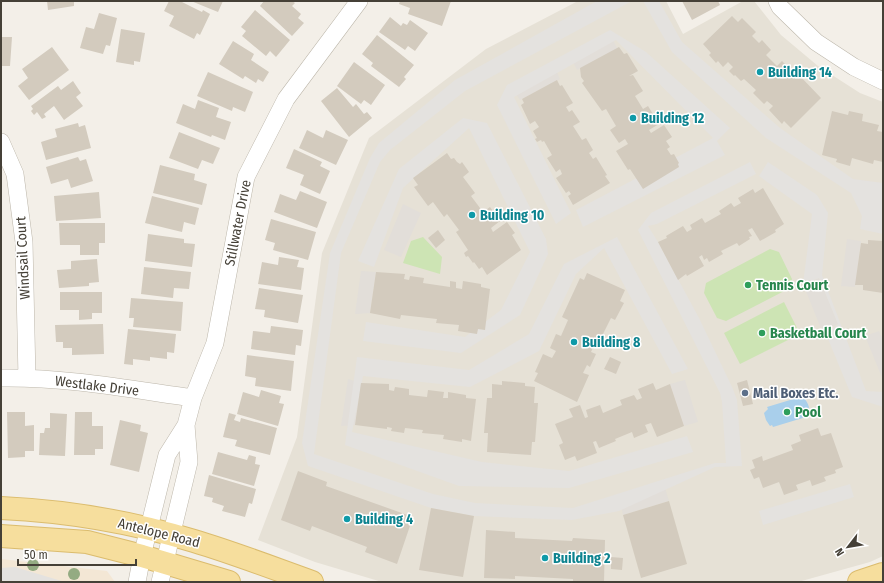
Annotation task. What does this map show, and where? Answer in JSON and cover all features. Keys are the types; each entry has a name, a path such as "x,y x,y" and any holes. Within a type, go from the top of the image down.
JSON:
{"main road":[{"name":"Antelope Road","path":"1,508 31,509 128,524 207,545 312,582"},
{"name":"Antelope Road","path":"1,536 87,542 142,556 162,572 229,582"},
{"path":"858,582 883,574"}],"street":[{"name":"Stillwater Drive","path":"137,582 167,455 186,425 193,398 215,343 246,177 286,99 359,1"},
{"path":"777,1 780,7 816,42 854,67 883,80"},
{"name":"Windsail Court","path":"1,142 15,174 24,242 27,378"},
{"name":"Westlake Drive","path":"1,378 27,378 108,386 193,398"},
{"name":"Stillwater Drive","path":"162,572 189,462 186,425"}],"shaded area":[{"path":"578,1 666,1 683,34 743,1 754,1 781,35 818,66 860,93 883,102 883,556 870,562 798,582 382,582 315,562 258,540 297,437 322,253 369,138 486,49"},
{"path":"597,1 632,1 465,91 390,150 380,162 341,253 314,454 433,494 475,503 573,508 715,463 726,463 722,402 720,393 638,230 651,213 750,162 756,174 657,224 648,226 699,318 733,389 737,400 742,466 715,467 619,511 572,520 474,516 431,508 308,466 302,443 330,253 370,158 379,143 455,80"},
{"path":"643,1 659,1 682,42 780,128 853,179 883,183 883,234 860,229 862,216 851,193 766,138 672,52"},
{"path":"610,30 646,52 730,128 717,141 725,155 583,227 576,210 713,138 616,40 514,97 571,213 556,224 497,105 507,85"},
{"path":"611,36 618,50 577,70 570,56"},
{"path":"554,65 560,79 520,100 512,87"},
{"path":"463,118 487,123 546,239 548,254 520,315 461,353 363,341 366,322 465,337 501,310 530,252 469,128 403,188 374,267 358,261 399,169"},
{"path":"768,162 817,195 828,213 822,275 866,391 883,392 883,407 852,397 826,334 838,324 819,278 803,284 812,214 759,176"},
{"path":"403,204 421,213 401,257 384,250"},
{"path":"617,237 688,369 672,374 604,248 576,274 539,351 470,387 363,376 352,432 482,462 569,471 687,436 693,452 569,488 459,486 345,445 357,357 469,370 529,334 564,264"},
{"path":"847,239 861,241 855,287 841,286"},
{"path":"361,271 376,272 370,313 355,314"},
{"path":"819,278 838,324 822,331 803,284"},
{"path":"879,331 883,340 883,380 865,336"},
{"path":"348,379 361,383 355,425 341,426"},
{"path":"685,380 698,422 684,426 670,384"},
{"path":"850,484 854,497 763,525 759,511"},
{"path":"665,488 669,501 623,515 620,501"},
{"path":"1,559 107,571 115,582 1,582"},
{"path":"15,567 65,582 1,582 1,568"}],"green space":[{"path":"423,237 442,257 440,274 403,263 411,241"},
{"name":"Tennis Court","path":"770,249 779,252 792,279 790,288 726,321 717,318 704,293 706,283"},
{"name":"Basketball Court","path":"784,302 800,334 740,364 724,333"}],"water":[{"name":"Pool","path":"800,397 802,399 804,398 809,406 809,411 806,417 773,427 772,425 770,426 764,413 768,409 767,407"}],"building":[{"path":"47,1 74,1 74,6 48,10"},
{"path":"169,1 180,1 202,12 203,10 210,14 200,35 197,33 194,39 169,26 174,16 164,11"},
{"path":"191,1 223,1 218,12"},
{"path":"264,1 292,1 295,3 292,6 301,14 298,18 304,23 292,36 260,6"},
{"path":"400,1 451,1 442,26 408,14 410,8 399,4"},
{"path":"682,1 718,1 720,5 692,20"},
{"path":"255,10 290,40 276,57 270,51 266,56 242,36 246,31 241,27"},
{"path":"99,13 117,18 110,46 106,45 103,54 80,48 86,27 94,29"},
{"name":"Building 14","path":"732,16 738,22 742,18 756,32 752,36 759,43 762,40 771,50 766,55 777,66 782,61 792,71 790,73 796,79 799,75 821,98 791,128 784,121 782,124 769,110 773,106 767,101 764,104 753,93 756,90 744,79 741,81 729,71 733,67 728,62 723,67 718,61 716,63 709,55 711,53 703,44"},
{"path":"390,17 401,26 403,23 407,25 410,20 428,33 415,51 408,46 405,50 379,32"},
{"path":"121,29 145,33 140,62 134,61 134,65 116,62"},
{"path":"377,35 414,65 404,77 406,79 399,87 371,66 373,63 362,54"},
{"path":"1,37 12,37 10,66 1,66"},
{"path":"233,41 254,54 251,60 269,72 263,82 258,79 256,83 245,76 243,79 219,64"},
{"path":"52,47 69,70 29,100 18,86 28,78 22,69"},
{"name":"Building 12","path":"619,47 624,54 627,53 638,71 629,76 633,75 643,91 635,96 643,109 648,106 659,124 649,130 651,133 664,125 672,137 666,141 670,147 667,149 671,155 674,154 679,163 679,167 643,189 630,169 628,170 616,151 628,144 625,139 619,143 610,130 616,126 606,109 602,111 582,83 584,81 581,77 580,68"},
{"path":"354,62 385,85 371,105 364,100 361,104 337,86"},
{"path":"208,72 253,92 245,112 233,107 232,111 197,96"},
{"path":"557,80 560,86 562,85 573,103 566,107 569,112 572,110 580,122 573,126 582,140 586,138 593,150 589,153 593,159 596,157 610,183 573,205 568,196 571,194 569,191 566,193 556,178 562,174 560,169 556,172 547,158 552,155 544,141 542,142 541,140 537,142 535,139 537,138 533,131 539,127 535,121 530,124 521,105 524,103 522,99"},
{"path":"73,81 81,93 76,97 83,106 64,120 54,106 44,114 46,117 42,119 37,112 34,115 31,111 33,109 31,106 58,86 61,90"},
{"path":"337,88 353,107 356,104 364,114 367,112 372,118 349,137 321,101"},
{"path":"198,100 219,108 216,117 231,122 225,140 212,135 211,137 176,123 183,104 195,109"},
{"path":"832,111 848,115 849,111 863,114 862,121 879,125 877,131 883,132 883,162 874,160 873,164 852,158 850,166 836,162 837,159 822,155"},
{"path":"78,123 79,127 85,125 91,148 46,160 41,142 57,137 55,129"},
{"path":"307,130 323,138 326,130 348,140 336,165 299,148"},
{"path":"179,132 220,148 213,164 202,160 198,169 169,158"},
{"path":"294,149 322,162 320,166 330,171 320,194 300,185 304,175 286,168"},
{"name":"Building 10","path":"447,153 451,159 454,158 460,164 462,162 469,172 463,177 475,193 471,196 483,212 490,207 500,221 491,228 493,232 507,222 515,233 512,235 521,250 487,275 482,267 479,269 468,256 466,257 464,253 468,250 456,232 459,230 447,214 444,217 433,202 428,206 414,187 418,185 413,178"},
{"path":"78,157 80,161 86,159 93,181 71,188 68,179 51,184 46,167"},
{"path":"160,165 195,174 194,180 207,184 202,205 153,193"},
{"path":"763,188 784,224 775,230 776,232 760,241 752,228 748,230 752,236 749,237 750,239 739,246 737,243 721,251 723,254 709,262 707,258 704,260 702,255 699,257 704,266 687,276 686,274 678,280 658,242 667,238 666,236 683,226 687,232 692,229 690,225 702,218 705,223 721,214 719,211 731,203 734,207 741,203 738,198 753,189 755,193"},
{"path":"300,191 327,202 317,228 274,212 280,194 296,200"},
{"path":"99,192 101,218 56,221 54,196"},
{"path":"152,196 199,208 195,225 184,222 182,232 145,223"},
{"path":"271,219 316,232 308,260 273,250 275,243 265,240"},
{"path":"59,223 105,223 105,243 99,243 99,255 80,255 80,245 60,245"},
{"path":"438,230 445,240 436,248 428,238"},
{"path":"148,234 184,239 184,243 195,244 192,267 145,261"},
{"path":"868,240 883,241 883,293 863,290 863,285 855,285 861,243 868,244"},
{"path":"279,257 299,260 297,267 304,268 301,290 258,284 262,262 278,265"},
{"path":"97,259 99,282 89,283 89,286 59,288 57,270 71,269 71,261"},
{"path":"144,267 191,272 189,289 174,288 173,298 141,294"},
{"path":"376,272 405,274 404,279 409,280 410,276 424,278 423,283 450,287 450,281 456,282 456,288 462,289 463,281 481,284 481,287 490,289 485,330 478,329 477,334 458,331 459,325 436,323 437,319 401,315 400,319 370,313"},
{"name":"Building 8","path":"587,273 625,290 620,301 624,303 615,320 611,318 602,336 599,335 591,352 596,354 590,367 587,365 583,373 589,375 577,402 534,381 538,373 535,372 543,354 552,358 556,351 550,348 556,334 561,336 568,320 562,317 580,278 584,280"},
{"path":"259,288 303,295 298,323 264,317 265,310 255,309"},
{"path":"60,292 102,292 102,313 92,313 92,319 79,320 79,310 60,310"},
{"path":"131,298 183,302 181,331 133,327 134,318 129,318"},
{"path":"103,324 104,354 72,355 72,348 63,348 63,342 56,342 55,325"},
{"path":"271,326 303,330 301,346 296,345 295,355 251,349 253,331 270,333"},
{"path":"128,329 176,334 174,353 167,352 167,359 150,357 150,361 133,359 133,365 124,364"},
{"path":"247,355 294,361 291,391 255,386 256,378 245,376"},
{"path":"610,357 621,362 616,374 604,369"},
{"name":"Mail Boxes Etc.","path":"747,380 753,404 743,406 737,383"},
{"path":"502,381 525,383 525,386 535,387 534,403 538,403 535,442 532,442 531,455 487,452 488,433 484,433 487,398 492,398 492,384 502,385"},
{"path":"361,383 389,384 389,390 394,391 395,387 409,389 409,395 427,397 428,390 444,392 443,398 448,398 448,392 466,395 466,398 476,399 471,441 462,439 462,442 443,439 444,435 422,433 423,430 405,428 404,433 391,431 392,428 387,427 387,429 355,425"},
{"path":"653,383 656,390 670,384 684,426 657,437 651,423 645,425 648,432 634,438 632,432 599,448 596,441 593,442 597,453 577,461 575,456 565,460 559,445 563,443 555,424 573,417 569,409 580,405 585,418 588,417 586,410 600,405 603,413 622,405 620,400 634,395 637,400 642,398 638,389"},
{"path":"261,390 281,396 279,403 284,404 278,426 237,414 243,392 259,397"},
{"path":"7,412 25,412 25,426 34,425 34,451 25,451 25,457 8,458"},
{"path":"75,412 92,412 92,426 103,426 103,449 95,449 95,455 74,455"},
{"path":"50,413 67,414 65,456 39,455 40,433 44,433 45,428 50,428"},
{"path":"229,413 236,415 234,420 240,422 241,418 277,428 270,455 235,446 237,440 223,437"},
{"path":"120,420 141,425 140,431 148,433 139,472 110,465"},
{"path":"818,428 821,436 831,433 843,467 835,470 836,473 824,477 826,481 812,486 810,480 796,485 798,490 784,495 779,482 763,488 759,477 754,479 750,470 755,468 752,460 762,456 763,461 793,450 791,445 801,441 799,435"},
{"path":"218,452 247,460 249,455 256,457 255,464 260,465 254,486 212,474"},
{"name":"Building 4","path":"298,471 327,482 326,486 413,517 397,564 365,552 367,547 312,526 310,531 281,520"},
{"path":"209,475 256,489 252,504 249,503 245,517 222,511 224,506 212,502 213,498 204,496"},
{"path":"669,501 687,564 641,578 623,515"},
{"path":"431,508 474,516 463,577 419,570"},
{"name":"Building 2","path":"486,530 515,532 515,538 572,541 573,538 605,540 604,582 573,582 573,579 515,576 515,579 484,578"},
{"path":"611,557 623,558 622,570 611,569"}],"place":[{"name":"Building 14","path":"760,72"},
{"name":"Building 12","path":"633,118"},
{"name":"Building 10","path":"472,215"},
{"name":"Tennis Court","path":"748,285"},
{"name":"Basketball Court","path":"762,333"},
{"name":"Building 8","path":"574,342"},
{"name":"Mail Boxes Etc.","path":"745,393"},
{"name":"Pool","path":"787,412"},
{"name":"Building 4","path":"347,519"},
{"name":"Building 2","path":"545,558"}]}
